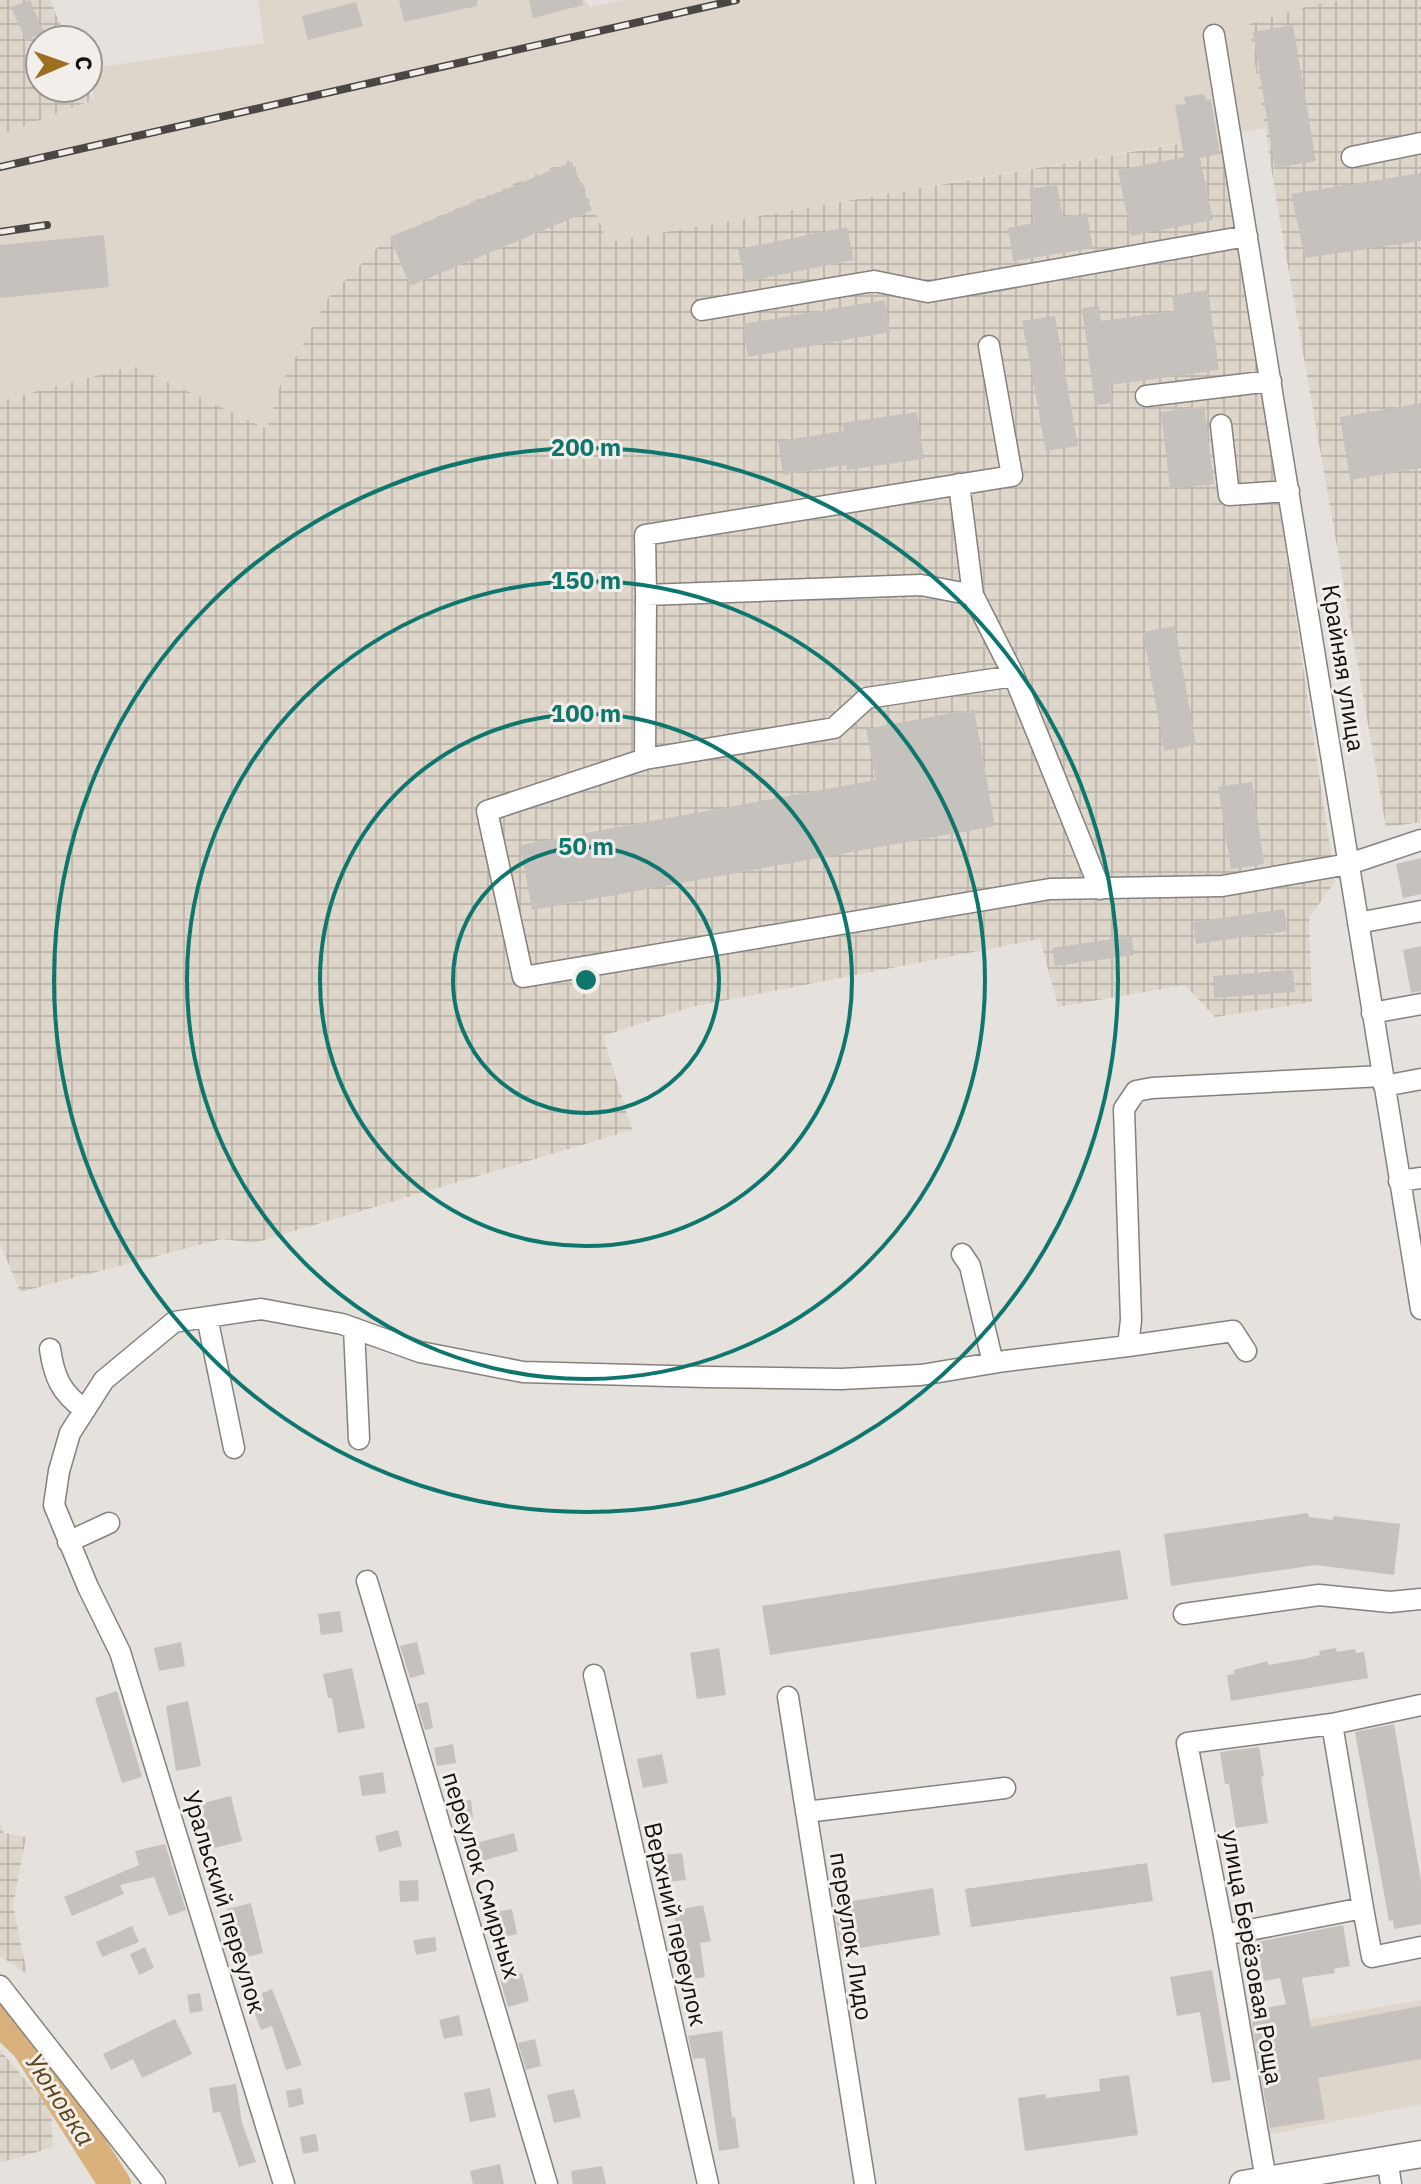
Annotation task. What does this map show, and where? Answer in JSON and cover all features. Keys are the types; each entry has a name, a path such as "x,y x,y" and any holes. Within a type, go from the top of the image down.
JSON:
{"main road":[{"path":"1254,2182 1389,2172 1421,2154"}],"street":[{"name":"Крайняя улица","path":"1214,35 1421,1309"},
{"path":"1352,157 1421,143"},
{"path":"702,310 874,281 928,292 1247,236"},
{"path":"645,759 645,535 1012,476 989,346"},
{"path":"1146,396 1271,381"},
{"path":"1221,425 1229,495 1289,491"},
{"path":"959,484 973,595 1014,676 1100,889"},
{"path":"646,595 921,585 973,595"},
{"path":"1014,676 867,698 834,728 645,759 487,811 523,977 1050,889 1222,886 1349,864 1421,840"},
{"path":"1358,923 1421,911"},
{"path":"1372,1013 1421,1004"},
{"path":"1128,1346 1131,1320 1124,1109 1136,1091 1421,1079"},
{"path":"1399,1181 1421,1178"},
{"path":"962,1254 970,1266 993,1363"},
{"name":"Уральский переулок","path":"284,2184 125,1667 54,1505 59,1471 70,1433 104,1380 174,1322 261,1309 354,1328 420,1352 523,1372 841,1379 921,1375 1233,1331 1246,1351"},
{"path":"207,1317 234,1448"},
{"path":"354,1328 359,1439"},
{"path":"50,1349 53,1368 66,1397 85,1410"},
{"path":"68,1542 109,1523"},
{"name":"переулок Смирных","path":"367,1581 547,2184"},
{"path":"1184,1614 1319,1595 1390,1602 1421,1599"},
{"name":"Верхний переулок","path":"594,1675 708,2184"},
{"name":"переулок Лидо","path":"788,1697 865,2184"},
{"path":"1421,1705 1332,1724 1372,1957 1421,1947"},
{"name":"улица Берёзовая Роща","path":"1254,2182 1224,1935 1187,1743 1332,1724"},
{"path":"806,1812 1005,1788"},
{"path":"1224,1935 1363,1908"},
{"path":"0,1986 155,2184"}],"shaded area":[{"path":"0,0 50,0 60,24 24,24 24,104 82,104 0,135"},
{"path":"258,0 585,0 590,7 623,0 1350,0 1316,4 1250,24 1265,128 608,242 572,159 387,239 280,386 267,429 134,366 0,401 0,135 82,104 104,104 104,66 264,43"},
{"path":"1350,0 1421,0 1421,822 1386,827 1276,198 1249,24 1316,4"},
{"path":"1224,136 1335,881 1309,918 1312,1002 1215,1017 1185,985 1058,1007 1040,939 691,1007 603,1036 632,1130 254,1243 222,1239 20,1292 0,1243 0,401 134,366 267,429 280,386 328,298 387,238 572,159 608,242"},
{"path":"0,1819 3,1833 26,1837 13,1905 27,1974 0,1956"},
{"path":"1421,2000 1421,2104 1267,2135 1249,2030"},
{"path":"0,2050 51,2110 53,2147 0,2163"}],"building":[{"path":"30,0 40,24 24,24 24,36 11,7"},
{"path":"399,0 477,0 477,6 404,22"},
{"path":"529,0 583,0 583,5 533,18"},
{"path":"356,2 363,26 308,40 302,16"},
{"path":"1293,25 1316,161 1275,168 1253,32"},
{"path":"1204,94 1206,100 1211,99 1220,154 1200,158 1213,220 1131,236 1118,170 1184,157 1175,105 1186,104 1184,97"},
{"path":"572,162 592,210 410,286 390,237"},
{"path":"1421,173 1421,241 1305,258 1291,194"},
{"path":"1057,185 1063,217 1087,213 1093,248 1013,261 1008,228 1034,223 1029,189"},
{"path":"847,227 854,260 745,282 738,249"},
{"path":"104,235 109,287 0,298 0,245"},
{"path":"1208,290 1219,370 1110,385 1113,403 1095,405 1082,308 1099,306 1101,321 1174,311 1172,295"},
{"path":"885,300 890,332 748,357 743,324"},
{"path":"1055,316 1078,446 1046,451 1022,321"},
{"path":"1421,403 1421,468 1350,480 1340,417"},
{"path":"1204,406 1214,484 1170,489 1161,412"},
{"path":"917,412 924,459 847,470 846,465 783,475 778,441 844,431 842,423"},
{"path":"1175,626 1196,745 1164,751 1143,632"},
{"path":"974,709 995,826 532,910 520,845 876,780 866,729"},
{"path":"1252,782 1264,864 1231,869 1218,787"},
{"path":"1421,858 1421,894 1403,898 1396,864"},
{"path":"1284,909 1287,931 1196,944 1193,922"},
{"path":"1132,936 1134,955 1055,966 1052,948"},
{"path":"1421,946 1421,991 1411,993 1403,950"},
{"path":"1293,970 1295,992 1214,998 1213,976"},
{"path":"1308,1513 1309,1517 1333,1520 1333,1516 1400,1524 1394,1575 1316,1565 1171,1586 1164,1534"},
{"path":"1120,1550 1128,1599 770,1655 762,1606"},
{"path":"340,1611 343,1632 321,1635 318,1614"},
{"path":"181,1642 185,1666 159,1671 154,1648"},
{"path":"417,1642 425,1674 410,1678 400,1646"},
{"path":"719,1648 726,1695 697,1699 690,1653"},
{"path":"1336,1648 1337,1652 1355,1649 1356,1653 1364,1652 1368,1678 1231,1701 1227,1675 1234,1674 1234,1670 1268,1661 1268,1665 1303,1659 1320,1655 1319,1651"},
{"path":"352,1668 365,1728 338,1733 332,1698 328,1698 323,1674"},
{"path":"117,1691 142,1777 122,1783 95,1698"},
{"path":"188,1701 201,1766 176,1771 166,1706"},
{"path":"428,1702 433,1728 425,1730 417,1704"},
{"path":"1394,1724 1421,1881 1421,1924 1394,1929 1393,1920 1389,1921 1355,1732"},
{"path":"453,1744 456,1763 437,1766 434,1748"},
{"path":"1259,1747 1268,1823 1236,1828 1220,1752"},
{"path":"662,1754 668,1783 643,1788 637,1759"},
{"path":"383,1772 386,1793 362,1796 359,1776"},
{"path":"231,1796 242,1841 202,1851 191,1806"},
{"path":"471,1800 473,1818 453,1820 451,1802"},
{"path":"398,1830 402,1846 379,1852 375,1836"},
{"path":"514,1833 518,1851 478,1862 473,1844"},
{"path":"165,1844 186,1910 169,1916 154,1877 120,1885 124,1894 72,1916 64,1897 139,1865 135,1851"},
{"path":"682,1853 686,1880 667,1882 664,1855"},
{"path":"1147,1863 1153,1901 971,1927 965,1889"},
{"path":"418,1880 419,1901 400,1902 399,1881"},
{"path":"933,1888 940,1935 841,1951 834,1904"},
{"path":"251,1903 263,1953 239,1959 227,1909"},
{"path":"703,1905 711,1941 700,1943 705,1977 689,1979 684,1947 673,1911"},
{"path":"512,1909 517,1934 496,1939 490,1913"},
{"path":"1343,1925 1350,1966 1334,1969 1335,1973 1302,1978 1311,2027 1421,2006 1421,2059 1318,2078 1325,2119 1270,2128 1250,2011 1286,2004 1280,1978 1264,1981 1257,1942"},
{"path":"132,1926 139,1942 102,1957 96,1942"},
{"path":"435,1937 437,1951 416,1955 413,1940"},
{"path":"145,1947 154,1968 139,1975 130,1954"},
{"path":"1212,1970 1231,2080 1212,2083 1200,2012 1177,2016 1170,1977"},
{"path":"522,1973 529,2001 508,2007 500,1979"},
{"path":"272,1989 302,2065 286,2070 272,2026 261,2030 252,2006 264,2001 262,1993"},
{"path":"200,1993 203,2011 190,2013 187,1995"},
{"path":"459,2015 463,2035 444,2039 439,2020"},
{"path":"175,2019 192,2054 142,2078 133,2059 111,2070 103,2054"},
{"path":"722,2031 732,2118 735,2117 739,2148 719,2151 705,2058 693,2059 688,2036"},
{"path":"535,2039 541,2066 526,2070 518,2043"},
{"path":"1129,2075 1138,2135 1025,2151 1018,2098 1100,2091 1099,2079"},
{"path":"236,2084 242,2123 256,2162 239,2167 220,2112 213,2113 209,2088"},
{"path":"301,2088 304,2104 289,2108 286,2091"},
{"path":"490,2088 496,2117 470,2122 464,2093"},
{"path":"574,2089 581,2117 554,2123 547,2095"},
{"path":"316,2134 319,2151 303,2154 300,2137"},
{"path":"500,2164 504,2184 473,2184 470,2171"},
{"path":"602,2166 606,2184 573,2184 571,2171"}],"waterway":[{"name":"Уюновка","path":"0,2020 27,2046 115,2184"}],"railway":[{"path":"0,167 736,0"},
{"path":"0,232 47,225"}]}
